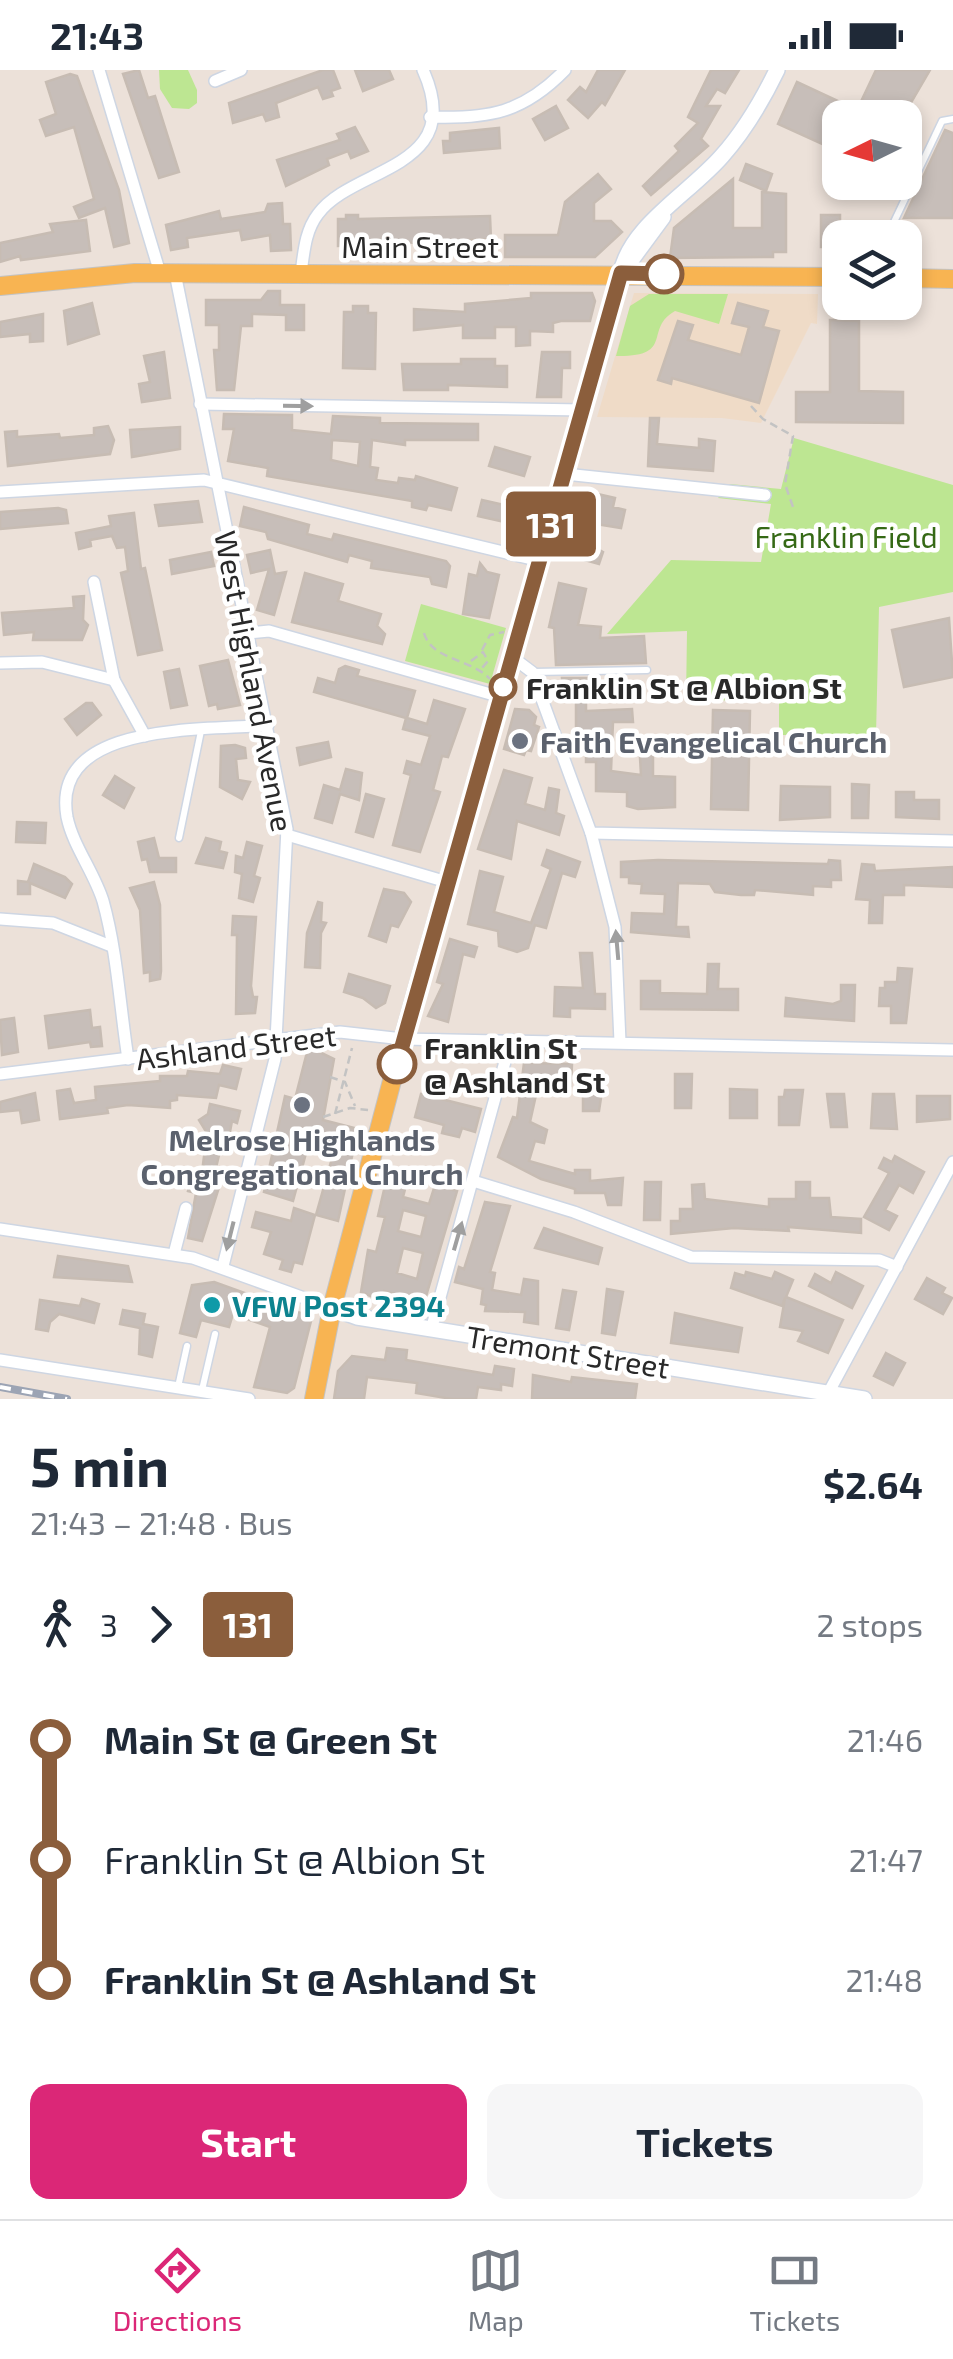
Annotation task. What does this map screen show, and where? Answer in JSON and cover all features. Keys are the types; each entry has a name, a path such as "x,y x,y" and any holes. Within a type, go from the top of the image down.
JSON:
{"main road":[{"name":"Main Street","path":"0,286 168,273 822,277"},
{"path":"314,1399 332,1308 496,688 512,657 621,273"},
{"path":"922,278 953,279"}],"street":[{"name":"West Highland Avenue","path":"99,70 168,273 268,725 287,836 275,1060 223,1266"},
{"path":"215,81 241,70"},
{"path":"302,273 306,238 318,213 344,192 404,162 421,142 430,118 424,70"},
{"path":"430,118 518,107 536,98 564,70"},
{"path":"621,273 665,214 736,140 778,70"},
{"path":"200,404 582,410"},
{"path":"565,474 765,495"},
{"path":"0,492 216,482 540,561"},
{"path":"94,582 114,680 144,736"},
{"path":"248,633 269,631 496,688"},
{"path":"512,657 532,672 590,833 615,926 620,1042"},
{"path":"0,663 42,662 114,680"},
{"path":"128,1059 98,885 68,822 68,792 79,766 92,752 144,736 268,725"},
{"path":"590,833 953,841"},
{"path":"287,836 447,882"},
{"path":"0,919 53,923 111,946"},
{"name":"Ashland Street","path":"0,1074 356,1032 403,1039 953,1050"},
{"path":"431,1330 510,1040"},
{"path":"827,1396 953,1162"},
{"path":"473,1181 564,1208 683,1255 877,1260 896,1267"},
{"path":"174,1254 186,1208"},
{"path":"0,1229 174,1254 223,1266 332,1308"},
{"name":"Tremont Street","path":"332,1308 357,1318 864,1399"},
{"path":"0,1360 249,1399"}],"lane":[{"path":"894,220 941,122 953,119"},
{"path":"532,672 647,670"},
{"path":"179,838 201,731"},
{"path":"202,1391 215,1334"},
{"path":"178,1387 187,1346"}],"path":[{"path":"751,406 763,419 794,436 785,484 793,507"},
{"path":"470,663 490,635 505,632"},
{"path":"424,633 436,651 480,668 496,688"},
{"path":"480,668 488,661 482,651"},
{"path":"334,1114 356,1032"},
{"path":"330,1078 344,1082"},
{"path":"344,1082 354,1107"},
{"path":"323,1117 354,1107 384,1114"}],"shaded area":[{"path":"634,293 818,294 817,324 811,323 761,423 722,418 597,417"}],"green space":[{"path":"159,70 188,70 197,90 197,103 189,109 172,108 160,89"},
{"path":"649,294 728,294 719,324 675,311 661,326 653,347 634,355 616,356 630,306"},
{"name":"Franklin Field","path":"794,438 953,485 953,592 879,607 876,735 779,735 779,701 686,700 687,631 607,634 671,560 761,562 771,504 718,498 730,484 781,489"},
{"path":"421,604 506,628 490,684 405,661"}],"building":[{"path":"139,70 148,98 155,96 179,172 159,178 123,74"},
{"path":"323,70 333,70 340,88 331,91 333,96 323,99 318,87 276,103 279,117 266,121 263,114 233,123 229,103"},
{"path":"355,70 389,70 393,79 363,91"},
{"path":"598,70 625,70 605,105 602,102 588,118 568,100 580,87 586,92"},
{"path":"711,70 739,70 725,93 717,89 706,106 720,106 701,139 708,146 651,195 643,186 679,151 675,146 698,123 688,117"},
{"path":"876,70 930,70 912,100 862,100"},
{"path":"70,74 77,76 119,190 129,243 114,247 105,208 79,218 74,207 94,199 74,127 46,136 40,120 56,114 46,82"},
{"path":"797,82 836,100 822,100 822,144 778,124"},
{"path":"556,106 568,128 545,140 533,119"},
{"path":"355,127 368,151 351,158 348,151 327,159 329,165 286,186 277,160 340,140 337,134"},
{"path":"499,128 500,148 444,153 443,141 450,141 450,133"},
{"path":"945,130 953,133 953,218 904,218 912,200 922,200 922,179"},
{"path":"746,164 772,174 766,191 740,180"},
{"path":"598,174 611,189 594,203 594,221 611,221 622,232 595,257 505,257 505,235 558,235 565,202"},
{"path":"733,179 733,228 762,228 762,192 786,194 786,252 773,252 773,257 670,258 674,228"},
{"path":"282,203 283,224 290,224 291,250 271,251 270,235 242,240 240,230 187,238 188,247 171,250 166,225 219,211 221,219 265,212 268,204"},
{"path":"346,215 358,215 358,219 490,216 491,239 338,246 338,219 346,219"},
{"path":"821,215 840,215 840,220 822,220 821,247"},
{"path":"86,220 90,251 21,260 20,256 0,262 0,243 53,232 50,224"},
{"path":"268,291 280,291 280,305 304,305 304,330 286,330 286,315 252,314 252,326 241,326 234,390 217,390 214,350 219,350 219,325 206,325 206,300 261,300"},
{"path":"531,293 592,293 595,301 590,321 553,323 553,332 530,331 530,345 516,346 516,327 495,327 495,338 463,338 463,325 414,330 414,309 465,312 465,304 531,298"},
{"path":"92,303 99,334 68,344 64,311"},
{"path":"738,303 768,311 763,327 779,331 759,403 672,378 671,384 658,380 678,321 693,325 688,340 741,355 749,327 732,323"},
{"path":"353,306 368,306 368,313 376,313 375,369 343,368 344,312 353,312"},
{"path":"43,314 43,341 30,342 30,334 0,337 0,322"},
{"path":"830,320 859,321 859,391 903,392 903,423 796,422 796,392 830,392"},
{"path":"164,352 170,398 142,402 139,384 150,382 144,356"},
{"path":"542,352 570,352 570,368 562,368 561,397 537,397"},
{"path":"461,359 495,359 495,366 507,366 507,387 448,385 448,390 404,390 402,364 461,364"},
{"path":"224,414 292,415 292,430 331,434 333,416 380,418 380,423 478,424 478,440 405,440 405,445 372,440 370,467 378,468 376,480 398,483 399,478 415,480 416,476 457,488 451,510 428,505 426,510 412,507 412,501 267,476 268,468 228,461 234,429 223,429","holes":["332,440 360,442 358,466 331,460"]},
{"path":"650,418 659,418 657,444 699,448 699,439 715,441 713,471 648,466"},
{"path":"108,426 114,440 110,454 8,466 5,432 17,431 17,437 59,434 60,438 94,435 94,428"},
{"path":"180,427 180,449 132,457 130,430"},
{"path":"495,447 530,457 524,476 489,466"},
{"path":"589,492 615,498 613,507 625,510 621,528 596,524 591,545 603,552 599,564 574,557"},
{"path":"482,500 517,508 514,524 478,516"},
{"path":"198,501 202,522 159,526 155,505"},
{"path":"244,507 309,525 307,534 332,540 334,534 446,561 450,566 446,587 432,584 430,577 371,568 372,561 349,555 347,562 268,539 266,532 240,526"},
{"path":"66,510 68,523 0,529 0,512"},
{"path":"134,513 141,569 145,568 162,650 138,655 121,573 128,571 125,547 117,548 112,536 90,540 91,546 79,549 76,533 111,526 109,516"},
{"path":"270,550 275,574 286,572 274,615 257,610 269,569 251,573 247,555"},
{"path":"211,552 214,566 172,574 170,560"},
{"path":"480,563 487,572 499,575 489,618 463,614 469,574 477,576"},
{"path":"305,573 343,584 338,601 381,614 377,626 385,634 382,644 292,622"},
{"path":"559,583 586,589 578,625 601,627 600,638 644,636 646,663 556,665 554,628 549,627"},
{"path":"84,596 83,620 88,625 82,640 33,640 34,632 4,635 2,613 74,608 73,597"},
{"path":"949,618 953,677 904,687 892,630"},
{"path":"228,660 240,705 218,709 217,704 209,706 200,666"},
{"path":"345,666 359,670 357,676 415,691 407,718 427,724 434,700 465,709 448,757 442,756 433,790 440,792 420,852 393,845 411,775 404,773 407,761 421,765 430,736 403,729 406,718 314,692 318,678 335,683 339,669"},
{"path":"179,669 187,705 171,708 164,672"},
{"path":"562,678 594,678 594,690 586,690 586,711 632,709 633,722 613,722 611,771 641,775 639,740 653,741 653,776 675,777 675,807 638,809 627,806 627,792 596,791 596,762 586,762 586,733 576,733 576,700 563,695"},
{"path":"86,703 92,703 101,715 77,735 65,719"},
{"name":"Faith Evangelical Church","path":"515,709 529,710 536,717 534,725 539,727 531,751 526,750 524,755 504,749"},
{"path":"713,710 750,711 748,810 711,809"},
{"path":"328,742 331,757 300,765 297,748"},
{"path":"221,746 245,748 246,758 236,759 238,780 250,782 242,799 220,787"},
{"path":"346,769 362,773 359,800 340,794 332,823 315,818 324,785 340,790"},
{"path":"504,770 532,778 525,804 545,810 549,788 559,790 556,813 564,816 559,835 517,821 511,859 478,849"},
{"path":"115,776 134,788 124,808 103,795"},
{"path":"852,784 869,785 868,818 852,818"},
{"path":"781,786 830,787 830,817 780,820"},
{"path":"896,792 914,792 914,800 939,800 939,819 896,817"},
{"path":"366,794 384,799 373,837 356,832"},
{"path":"17,822 46,823 45,843 16,842"},
{"path":"154,838 159,858 176,858 176,872 150,872 147,859 142,860 138,842"},
{"path":"206,838 221,842 219,851 227,853 223,868 196,863"},
{"path":"247,842 262,846 254,876 260,878 253,902 239,898 242,874 235,872 236,856 243,858"},
{"path":"547,850 580,862 575,877 562,873 546,928 535,925 528,948 517,952 499,946 498,931 468,924 480,871 503,877 494,912 531,923 551,869 542,865"},
{"path":"829,860 840,861 841,880 831,880 831,887 813,886 813,895 755,890 754,895 741,895 715,892 710,884 678,883 676,927 688,927 689,937 631,932 632,913 664,914 665,894 641,893 642,884 629,883 629,877 621,877 621,862 828,864"},
{"path":"34,864 72,884 65,898 30,883 30,894 18,894 18,881 28,882"},
{"path":"862,864 874,865 875,871 953,867 953,887 904,885 904,895 883,895 882,923 869,923 870,900 856,899"},
{"path":"154,882 160,905 161,971 160,979 150,981 150,972 144,973 140,910 130,888"},
{"path":"384,889 404,893 411,902 398,927 391,925 386,942 369,936"},
{"path":"318,902 322,903 321,922 326,923 321,933 320,968 305,967 307,933"},
{"path":"233,916 256,917 251,986 253,997 257,997 255,1013 236,1014 237,935 232,935"},
{"path":"450,939 477,947 474,957 463,954 448,1022 428,1016 443,984 437,982"},
{"path":"580,953 592,953 595,994 605,994 605,1009 570,1008 570,1017 554,1016 555,987 583,988"},
{"path":"708,964 719,964 718,989 738,989 738,1010 641,1009 641,981 660,981 660,993 707,994"},
{"path":"898,968 912,969 906,1023 891,1023 891,1006 879,1006 880,988 885,988 885,982 897,982"},
{"path":"349,974 390,986 385,1003 376,1008 363,998 344,992"},
{"path":"841,985 855,985 854,1021 785,1016 786,998 833,1004 841,1001"},
{"path":"90,1010 92,1028 100,1027 102,1046 91,1047 90,1042 49,1048 45,1016"},
{"path":"14,1018 18,1052 2,1055 0,1020"},
{"path":"313,1049 334,1059 323,1120 358,1129 338,1221 316,1215 334,1151 308,1146 293,1201 264,1192 285,1096 295,1099 307,1052"},
{"path":"524,1063 572,1064 571,1086 538,1086 530,1122 547,1130 544,1143 535,1141 529,1161 575,1174 575,1170 590,1170 590,1181 623,1178 621,1205 608,1205 605,1193 575,1193 575,1189 541,1179 498,1157 513,1117 517,1118"},
{"path":"223,1065 241,1069 236,1089 219,1085 216,1098 177,1095 177,1100 170,1101 170,1108 128,1105 107,1108 108,1113 60,1119 57,1091 70,1089 74,1103 96,1100 95,1087 160,1081 160,1076 187,1076 188,1071 220,1074"},
{"path":"675,1074 692,1074 691,1108 675,1108"},
{"path":"583,1078 604,1078 599,1111 583,1111"},
{"path":"730,1089 757,1090 757,1118 730,1118"},
{"path":"785,1090 803,1090 799,1125 779,1125 779,1097 784,1097"},
{"path":"35,1093 39,1120 22,1123 20,1110 0,1112 0,1102"},
{"path":"421,1094 481,1109 475,1132 462,1128 459,1137 442,1133 444,1125 415,1117"},
{"path":"827,1094 844,1094 847,1127 831,1127"},
{"path":"873,1094 894,1094 897,1129 871,1128"},
{"path":"917,1096 950,1096 950,1119 917,1122"},
{"path":"210,1104 240,1111 237,1123 232,1121 226,1153 220,1151 214,1176 222,1178 202,1241 188,1238 196,1193 188,1191 191,1178 201,1180 207,1133 199,1120 208,1114"},
{"path":"895,1156 924,1172 913,1193 899,1185 885,1210 897,1216 889,1230 864,1217 889,1173 879,1168 884,1158 892,1162"},
{"path":"389,1168 409,1174 403,1197 429,1204 435,1185 457,1191 422,1310 405,1305 407,1297 384,1291 382,1301 361,1292 368,1250 376,1252 385,1217 378,1216","holes":["403,1210 426,1216 421,1237 398,1231","403,1248 423,1253 417,1279 397,1273"]},
{"path":"645,1182 661,1182 660,1220 644,1220"},
{"path":"796,1182 810,1182 810,1198 829,1198 831,1217 861,1219 861,1233 788,1227 789,1231 734,1228 671,1234 671,1221 680,1221 680,1209 693,1209 692,1185 704,1184 705,1199 769,1207 769,1199 796,1199"},
{"path":"485,1202 510,1206 490,1272 495,1273 492,1290 521,1295 524,1279 538,1281 538,1324 524,1322 525,1312 485,1311 486,1305 481,1304 483,1289 455,1282 459,1267 464,1269"},
{"path":"294,1208 315,1215 302,1264 294,1262 291,1272 280,1269 283,1260 264,1254 271,1232 252,1227 256,1212 291,1221"},
{"path":"544,1228 602,1248 598,1264 535,1248"},
{"path":"58,1256 128,1266 132,1282 54,1277"},
{"path":"746,1272 772,1279 775,1272 793,1280 786,1297 843,1320 828,1353 798,1341 803,1331 780,1327 785,1298 782,1306 731,1288 735,1273 745,1276"},
{"path":"836,1272 863,1286 852,1308 809,1286 815,1274 831,1283"},
{"path":"927,1278 945,1288 942,1293 952,1298 943,1314 915,1299"},
{"path":"214,1282 312,1317 294,1388 287,1393 254,1387 270,1327 233,1314 229,1327 201,1320 196,1337 180,1333 192,1285"},
{"path":"607,1289 623,1292 615,1335 602,1333"},
{"path":"563,1290 576,1292 569,1330 556,1328"},
{"path":"82,1299 99,1304 94,1323 59,1314 50,1322 48,1331 36,1329 40,1300 80,1306"},
{"path":"123,1310 145,1314 143,1324 158,1327 152,1357 139,1354 140,1328 120,1324"},
{"path":"675,1313 742,1328 738,1352 671,1343"},
{"path":"387,1348 407,1350 406,1360 493,1375 495,1366 514,1369 512,1386 501,1384 501,1390 478,1387 476,1399 452,1399 416,1393 417,1383 367,1377 364,1399 334,1399 338,1371 352,1356 385,1360"},
{"path":"886,1353 905,1363 893,1385 874,1376"},
{"path":"533,1375 571,1382 572,1377 637,1384 635,1399 532,1399"}],"railway":[{"path":"0,1387 67,1399"}],"bus line":[{"name":"131","path":"397,1064 621,273 664,274"}],"place":[{"name":"Franklin St @ Albion St","path":"503,687"},
{"name":"Faith Evangelical Church","path":"520,741"},
{"name":"Franklin St @ Ashland St","path":"397,1064"},
{"name":"Melrose Highlands Congregational Church","path":"302,1105"},
{"name":"VFW Post 2394","path":"212,1305"}]}
